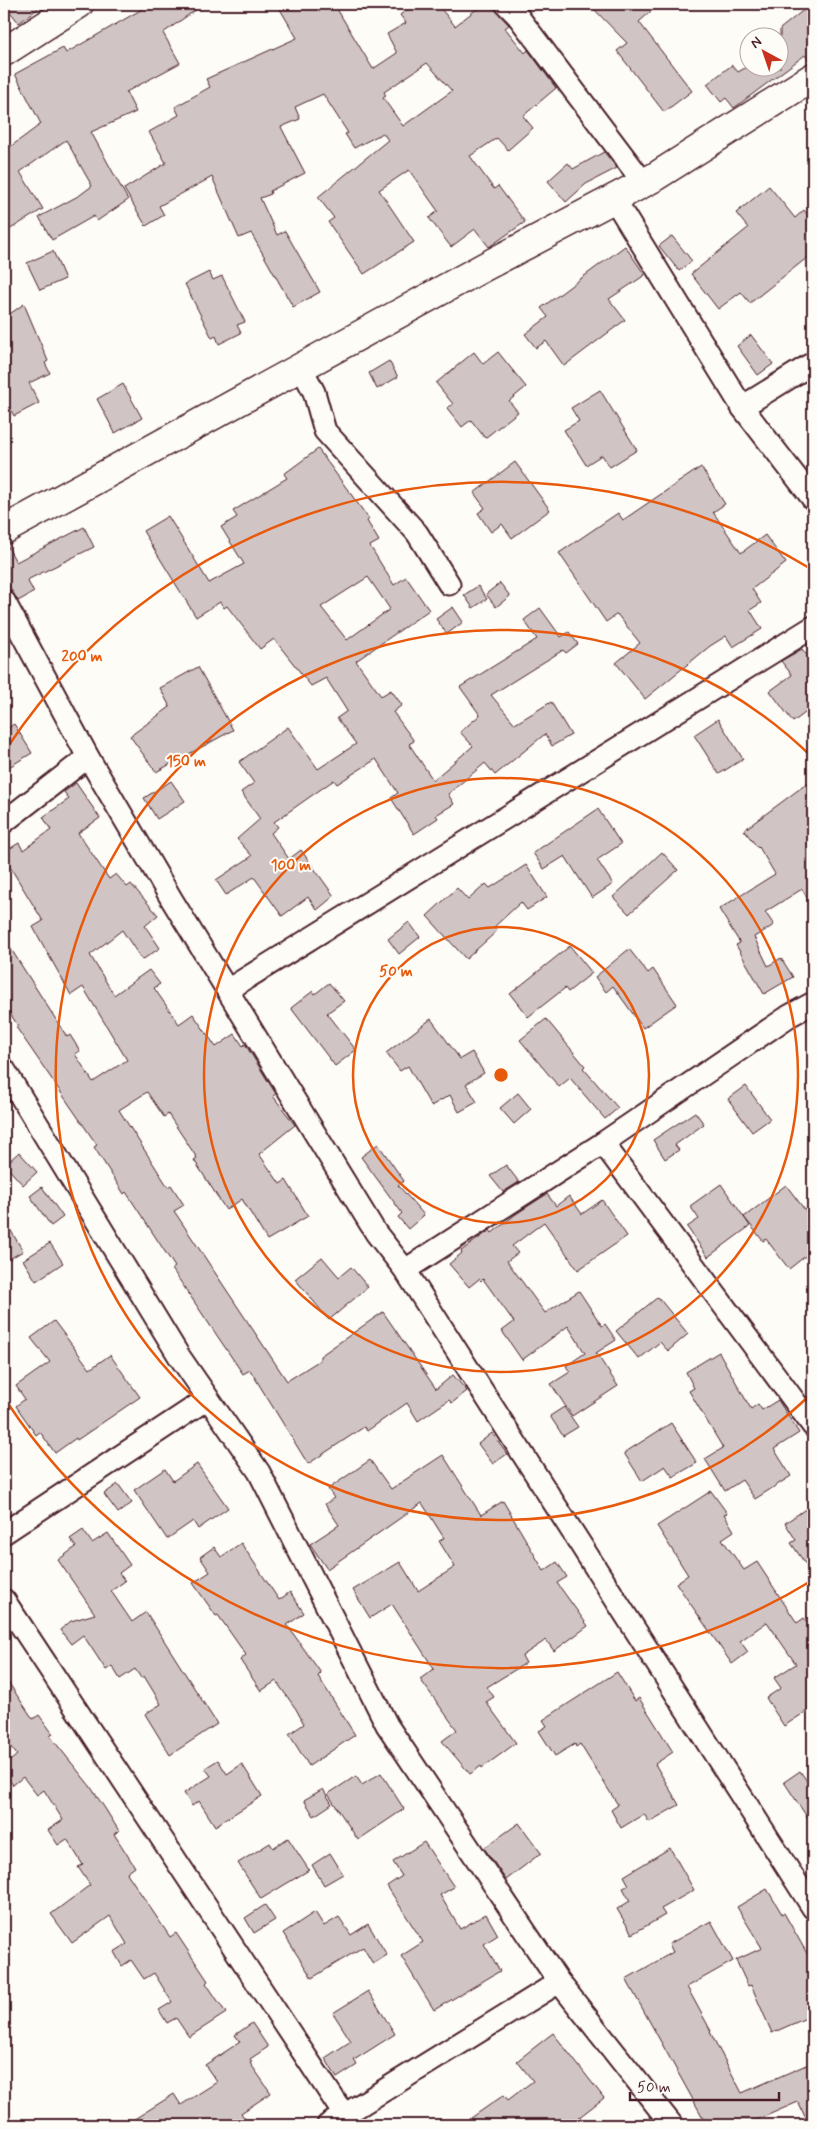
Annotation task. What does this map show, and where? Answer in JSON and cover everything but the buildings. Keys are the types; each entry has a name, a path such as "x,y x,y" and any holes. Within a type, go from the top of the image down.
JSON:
{"street":[{"path":"4,52 79,4"},
{"path":"506,4 643,182"},
{"path":"4,530 484,267 614,199 813,77"},
{"path":"614,199 742,407 813,498"},
{"path":"742,407 813,363"},
{"path":"301,367 314,392 325,431 417,533 449,584"},
{"path":"4,601 88,757 172,900 229,989 376,1233 405,1270 813,1908"},
{"path":"229,989 813,627"},
{"path":"4,822 88,757"},
{"path":"405,1270 603,1143 790,1016 813,1003"},
{"path":"4,1069 207,1399 259,1472 387,1725 560,1982 672,2125"},
{"path":"603,1143 813,1426"},
{"path":"4,1533 207,1399"},
{"path":"4,1600 341,2122 560,1982"}]}
